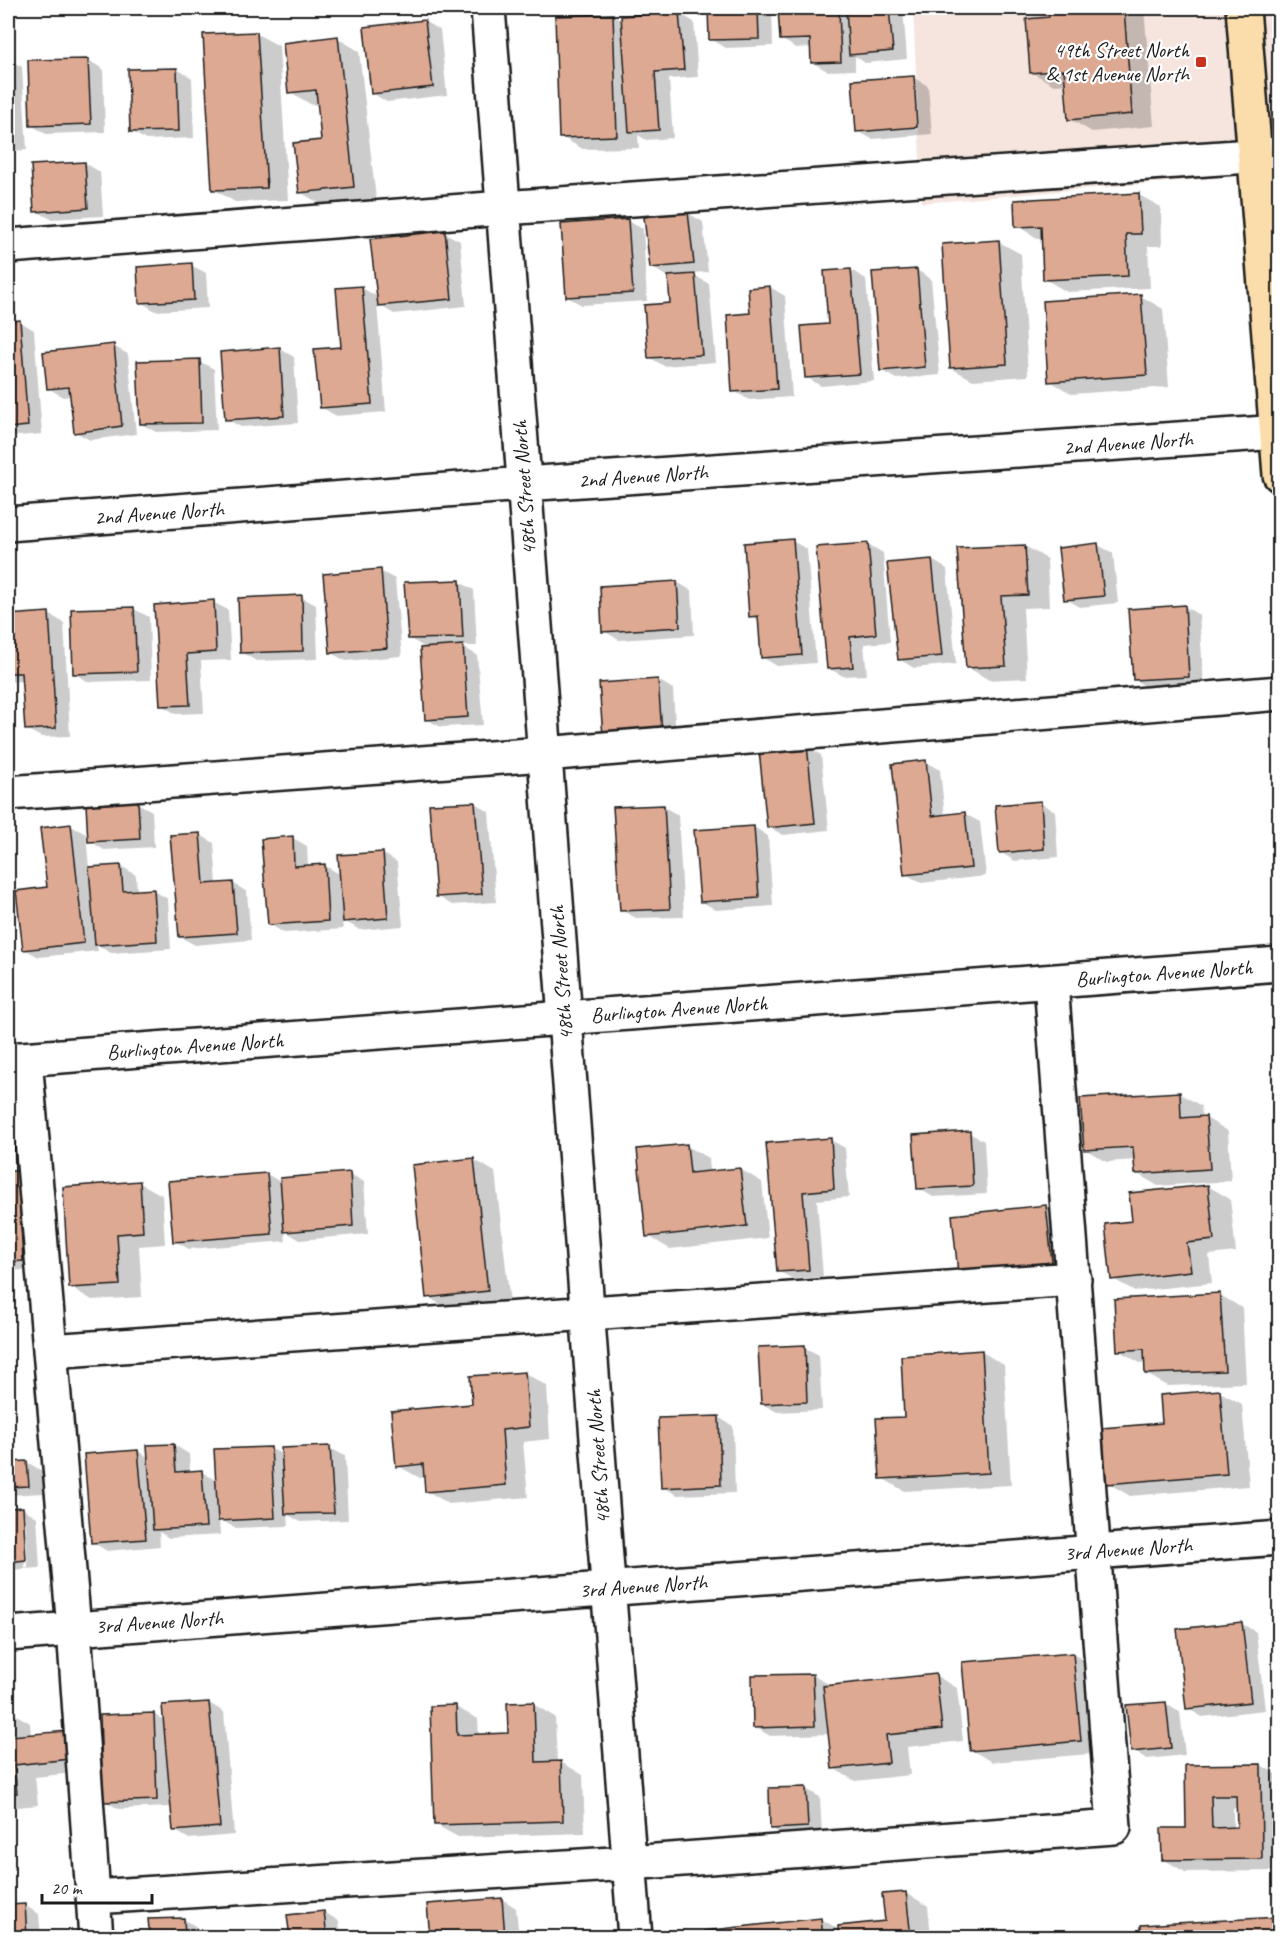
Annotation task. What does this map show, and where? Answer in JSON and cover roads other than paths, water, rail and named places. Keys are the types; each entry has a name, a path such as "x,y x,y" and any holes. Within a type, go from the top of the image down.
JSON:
{"main road":[{"path":"1243,8 1267,155 1280,475"}],"street":[{"name":"48th Street North","path":"488,8 635,1938"},
{"path":"8,246 503,208 1267,155"},
{"name":"2nd Avenue North","path":"8,524 524,484 1278,432"},
{"path":"8,793 544,754 1280,693"},
{"name":"Burlington Avenue North","path":"16,1060 1280,964"},
{"path":"93,1897 629,1863 1113,1827 1051,982"},
{"path":"16,1060 50,1351 74,1629 96,1938"},
{"path":"50,1351 1074,1278"},
{"name":"3rd Avenue North","path":"8,1634 1280,1538"}],"place":[{"name":"49th Street North & 1st Avenue North","path":"1201,62"}]}
